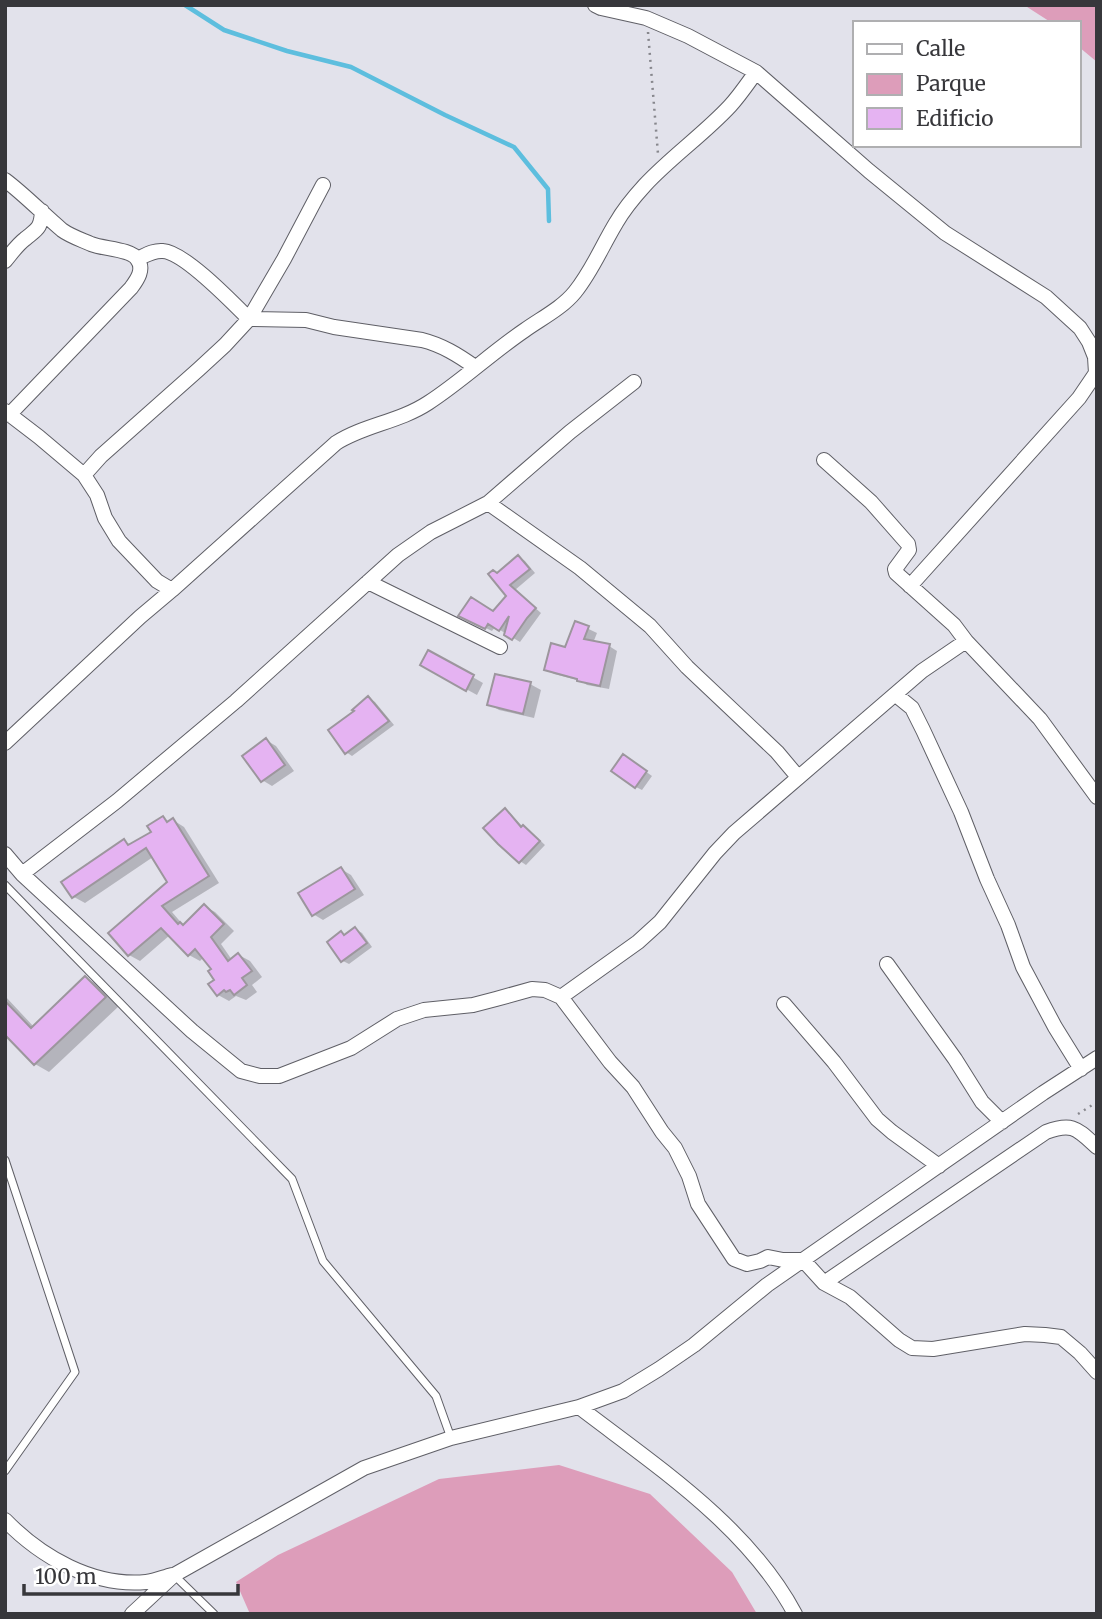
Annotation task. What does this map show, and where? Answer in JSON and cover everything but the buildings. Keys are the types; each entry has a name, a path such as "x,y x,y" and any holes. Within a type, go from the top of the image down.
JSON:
{"street":[{"path":"595,5 646,18 688,36 756,72 945,233 1046,297 1080,328 1089,342 1095,357 1096,373 1079,398 910,586"},
{"path":"5,743 140,617 335,443 359,430 391,421 425,405 569,299 594,264 630,202 730,105 756,72"},
{"path":"5,180 65,232 96,246 127,253 137,259 139,277 131,288 7,413 84,475 97,495 106,519 119,541 157,581 172,590"},
{"path":"84,475 101,456 225,345 249,319 323,185"},
{"path":"5,261 24,239 40,226 42,211"},
{"path":"137,259 161,250 170,252 198,272 249,319 306,320 334,327 422,340 450,351 475,368"},
{"path":"22,874 117,800 236,701 398,555 431,532 488,503 570,432 634,382"},
{"path":"824,460 871,502 908,544 909,550 895,569 902,579 954,625 1040,719 1097,797"},
{"path":"488,503 580,568 650,626 687,667 777,752 798,777"},
{"path":"368,582 500,647"},
{"path":"561,998 638,942 660,922 715,853 734,834 922,671 966,640"},
{"path":"896,695 912,708 923,730 961,812 1023,967 1081,1069"},
{"path":"5,854 22,874 192,1031 241,1071 260,1076 279,1076 351,1048 397,1019 424,1010 473,1004 532,989 545,990 561,998 610,1062 633,1087 662,1132 676,1148 698,1204 734,1259 747,1264 768,1257 803,1260 824,1283 850,1297 912,1348 933,1349 1025,1334 1061,1337 1097,1372"},
{"path":"887,964 955,1059 982,1102 1002,1122"},
{"path":"784,1004 834,1062 877,1119 939,1166"},
{"path":"132,1614 174,1575 363,1468 450,1438 579,1406 623,1391 694,1345 767,1285 1097,1058"},
{"path":"824,1283 1046,1132 1061,1126 1076,1129 1097,1147"},
{"path":"579,1406 701,1501 758,1558 795,1614"},
{"path":"5,1520 46,1554 72,1568 100,1578 125,1582 148,1581 174,1575"}],"lane":[{"path":"5,885 292,1179 323,1261 436,1396 450,1438"},
{"path":"5,1160 75,1372 5,1471"},
{"path":"174,1575 214,1614"}],"path":[{"path":"646,18 659,171"},
{"path":"1061,1126 1097,1102"}],"green space":[{"path":"1024,5 1097,5 1097,62 1081,49 1081,21 1049,21"},
{"path":"559,1465 650,1494 732,1572 757,1614 250,1614 236,1582 278,1555 439,1479"}],"waterway":[{"path":"185,5 224,30 287,51 351,67 514,147 548,189 549,221"}]}
